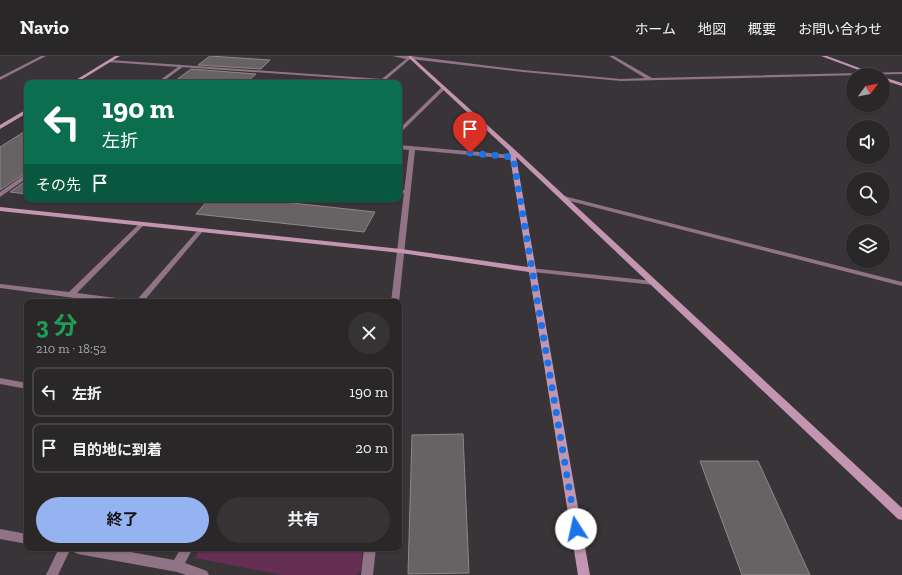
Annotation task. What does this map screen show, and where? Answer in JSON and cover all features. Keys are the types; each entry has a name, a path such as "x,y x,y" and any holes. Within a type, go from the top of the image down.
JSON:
{"street":[{"path":"0,79 44,56"},
{"path":"78,80 118,56"},
{"path":"394,56 523,71 621,80 846,75"},
{"path":"612,56 652,80"},
{"path":"823,56 857,68"},
{"path":"383,80 410,57"},
{"path":"410,57 512,153 564,198 902,515"},
{"path":"110,61 356,80"},
{"path":"162,80 182,66"},
{"path":"0,72 14,72"},
{"path":"890,73 902,73"},
{"path":"890,81 902,85"},
{"path":"402,129 444,88"},
{"path":"0,127 24,112"},
{"path":"402,147 512,153"},
{"path":"395,299 412,148"},
{"path":"512,153 584,575"},
{"path":"0,195 24,177"},
{"path":"402,191 407,192"},
{"path":"564,198 902,284"},
{"path":"0,209 401,251 532,270 654,283"},
{"path":"71,295 142,224"},
{"path":"142,299 202,230"},
{"path":"0,286 101,299"},
{"path":"0,381 24,385"},
{"path":"0,534 24,538"},
{"path":"52,575 64,551"},
{"path":"94,551 177,566 203,575"},
{"path":"177,566 184,551"},
{"path":"368,575 370,551"}],"shaded area":[{"path":"198,551 363,551 361,570 356,575 282,575 195,558"}],"building":[{"path":"210,56 270,60 261,69 198,65"},
{"path":"191,69 256,74 249,80 176,80"},
{"path":"24,132 24,174 0,190 0,147"},
{"path":"24,182 24,194 10,192"},
{"path":"206,202 283,202 375,212 364,232 196,214"},
{"path":"463,434 469,573 408,574 412,435"},
{"path":"700,461 758,461 810,575 742,575"}],"route":[{"path":"470,153 513,157 576,529"}]}
